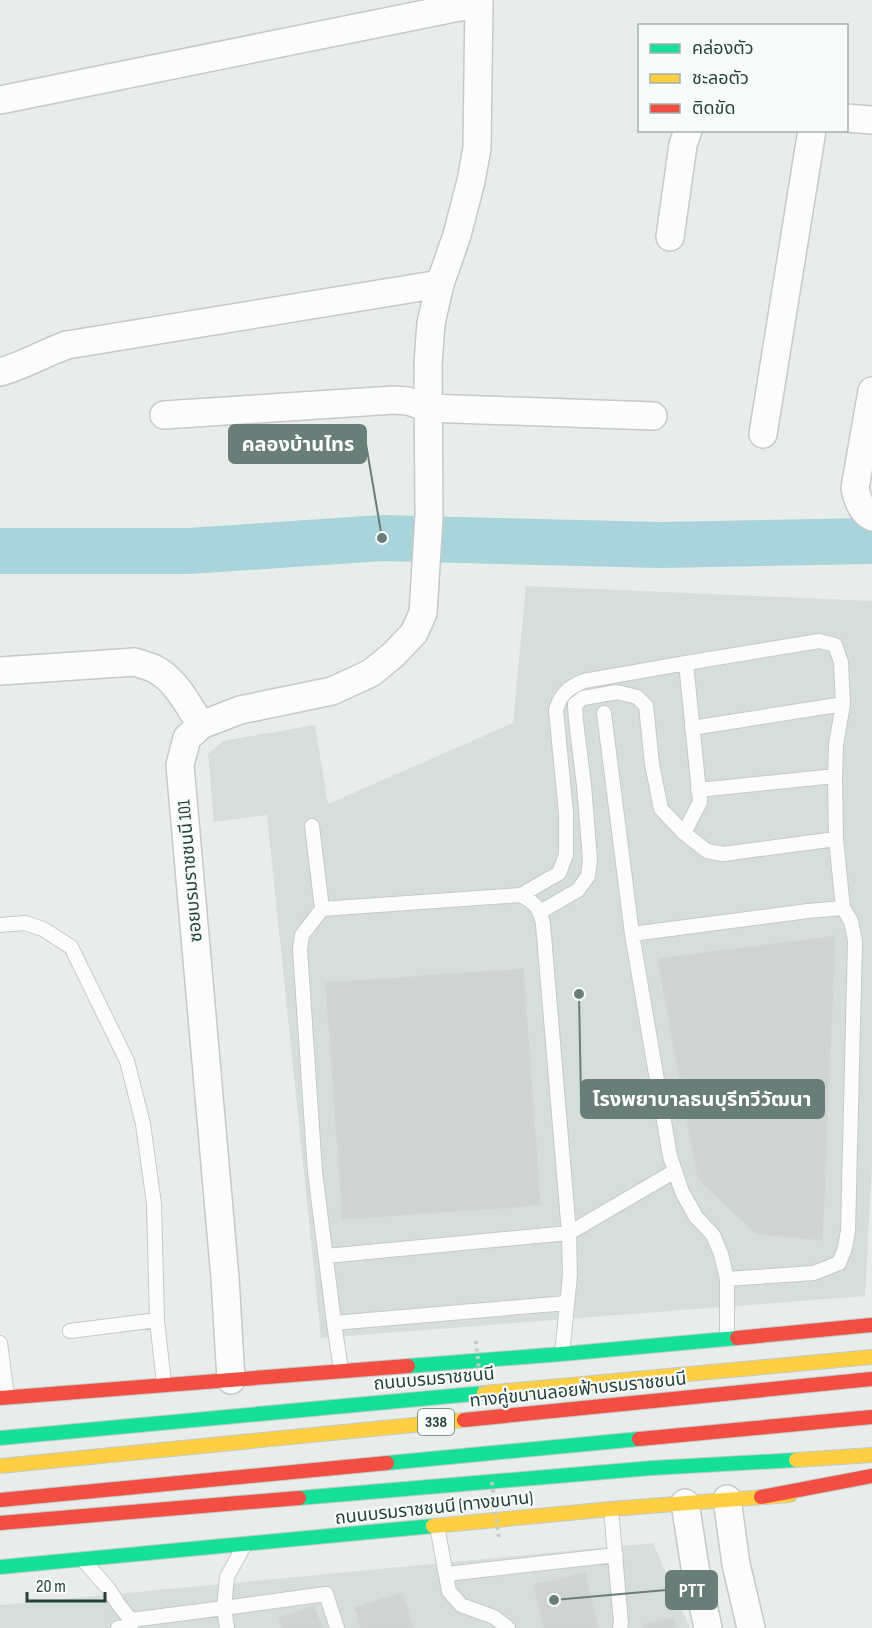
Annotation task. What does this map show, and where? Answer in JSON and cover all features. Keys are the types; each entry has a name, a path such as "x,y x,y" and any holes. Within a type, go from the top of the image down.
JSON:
{"main road":[{"path":"3,1397 562,1354 872,1325"},
{"name":"ถนนบรมราชชนนี","path":"0,1438 872,1357"},
{"name":"ทางคู่ขนานลอยฟ้าบรมราชชนนี","path":"0,1466 872,1379"},
{"name":"338","path":"0,1500 872,1417"},
{"path":"0,1523 640,1468 872,1455"},
{"path":"761,1497 872,1476"},
{"name":"ถนนบรมราชชนนี (ทางขนาน)","path":"0,1567 611,1509 727,1499 861,1492"}],"street":[{"path":"0,100 479,2 477,148 457,235 440,284 431,323 428,364 429,516 423,613 414,633 393,655 371,673 332,692 240,710 201,725 171,681 154,668 135,662 0,671"},
{"path":"848,118 872,120"},
{"path":"670,237 683,145 687,132"},
{"path":"763,434 812,132"},
{"path":"0,372 67,345 440,284"},
{"path":"872,390 855,488 858,500 867,515 872,517"},
{"path":"164,415 371,400 408,401 429,408 653,416"},
{"name":"ซอยบรมราชชนนี 101","path":"201,725 187,738 180,765 224,1266 231,1380"},
{"path":"727,1499 736,1564 751,1628"},
{"path":"685,1503 708,1628"}],"lane":[{"path":"322,909 521,895 559,873 566,855 566,813 556,710 559,700 569,688 584,681 819,641 835,645 841,662 843,704 836,745 836,839 843,908 851,921 855,941 848,1231 839,1263 814,1273 727,1279"},
{"path":"684,833 700,802 686,663"},
{"path":"540,912 578,890 588,876 590,850 575,704 583,698 617,692 637,697 646,706 652,764 661,809 684,833 706,851 723,854 836,839"},
{"path":"692,728 843,704"},
{"path":"604,713 632,934 670,1156 682,1192 696,1216 712,1235 721,1254 727,1279 727,1339"},
{"path":"698,790 835,776"},
{"path":"312,826 322,909 302,935 300,949 315,1172 341,1370"},
{"path":"521,895 535,903 543,924 569,1233 570,1275 562,1354"},
{"path":"632,934 843,908"},
{"path":"0,925 25,923 43,929 71,947 127,1061 143,1124 154,1204 157,1320 164,1384"},
{"path":"326,1256 569,1233 675,1171"},
{"path":"334,1323 567,1303"},
{"path":"70,1331 157,1320"},
{"path":"0,1343 3,1397"},
{"path":"611,1509 620,1628"},
{"path":"437,1526 449,1591 461,1605 494,1617 508,1628"},
{"path":"226,1628 224,1608 227,1577 245,1544"},
{"path":"446,1574 616,1555"},
{"path":"82,1559 108,1588 128,1626 224,1608 326,1594 337,1628"}],"shaded area":[{"path":"526,586 872,601 872,1167 865,1296 321,1338 267,815 214,822 208,754 223,741 315,725 328,804 513,723"},
{"path":"653,1543 690,1628 0,1628 0,1605"}],"building":[{"path":"835,936 822,1240 757,1234 698,1179 658,959"},
{"path":"523,969 540,1205 343,1219 326,983"},
{"path":"585,1573 598,1628 544,1628 534,1585"},
{"path":"402,1593 413,1628 361,1628 355,1608"},
{"path":"314,1606 322,1628 283,1628 279,1618"},
{"path":"674,1618 676,1628 643,1628 642,1625"}],"waterway":[{"path":"0,551 188,551 382,538 661,545 872,541"}],"traffic: fast":[{"path":"408,1366 737,1338"},
{"path":"0,1438 484,1393"},
{"path":"387,1463 639,1439"},
{"path":"299,1498 652,1468 796,1460"},
{"path":"0,1567 433,1526"}],"traffic: slow":[{"path":"484,1393 872,1357"},
{"path":"0,1466 464,1420"},
{"path":"796,1460 872,1455"},
{"path":"433,1526 790,1495"}],"traffic: jam":[{"path":"737,1338 872,1325"},
{"path":"0,1398 408,1366"},
{"path":"464,1420 872,1379"},
{"path":"639,1439 872,1417"},
{"path":"0,1500 387,1463"},
{"path":"761,1497 872,1476"},
{"path":"0,1523 299,1498"}],"place":[{"name":"คลองบ้านไทร","path":"382,538"},
{"name":"โรงพยาบาลธนบุรีทวีวัฒนา","path":"579,994"},
{"name":"PTT","path":"554,1600"}]}
